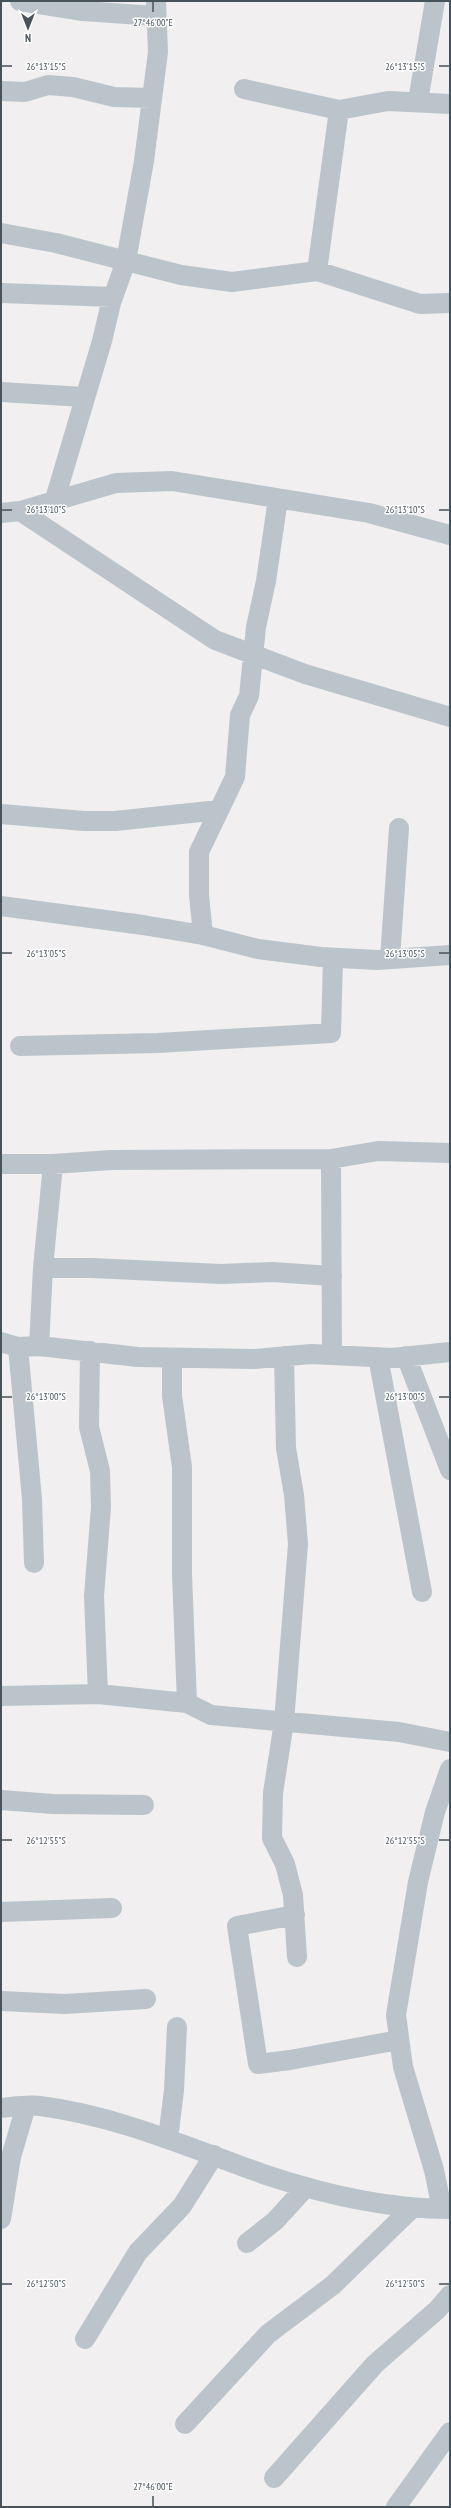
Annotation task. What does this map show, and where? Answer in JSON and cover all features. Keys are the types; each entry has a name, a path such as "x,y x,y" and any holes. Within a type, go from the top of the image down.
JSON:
{"street":[{"path":"20,1 83,11 156,9 158,52 126,261 113,297 102,341 84,397 55,499"},
{"path":"418,101 435,1"},
{"path":"1,91 25,92 48,85 73,87 114,97 152,98"},
{"path":"244,89 339,110 388,101 418,101 450,104"},
{"path":"317,271 339,110"},
{"path":"1,233 56,242 181,275 232,282 317,271 420,304 448,305"},
{"path":"1,293 113,297"},
{"path":"1,392 84,397"},
{"path":"10,512 116,483 172,481 370,513 450,535"},
{"path":"203,935 199,895 199,852 235,777 240,715 248,696 253,654 278,499"},
{"path":"10,512 215,640 305,674 450,717"},
{"path":"1,814 84,821 115,821 219,810"},
{"path":"390,959 399,828"},
{"path":"1,906 203,935 258,950 333,958 390,959 450,955"},
{"path":"20,1046 158,1043 331,1033 333,958"},
{"path":"1,1164 53,1164 111,1160 331,1159 378,1151 450,1153"},
{"path":"331,1159 332,1355"},
{"path":"39,1346 43,1268 53,1164"},
{"path":"43,1268 92,1268 221,1274 272,1272 332,1276"},
{"path":"34,1563 32,1499 9,1344 138,1357 172,1358 254,1358 332,1355 378,1357 450,1352"},
{"path":"90,1351 89,1427 100,1471 101,1507 94,1596 98,1694"},
{"path":"284,1356 286,1448 294,1495 298,1544 284,1722 273,1793 272,1838 285,1864 296,1915 298,1957"},
{"path":"406,1356 450,1470"},
{"path":"378,1357 422,1592"},
{"path":"172,1358 172,1396 182,1467 182,1574 187,1703"},
{"path":"1,1696 98,1694 187,1703 211,1715 399,1732 450,1742"},
{"path":"1,2108 39,2105 140,2129 306,2187 352,2200 411,2209 446,2209 403,2067 396,2015 418,1882 435,1812 450,1769"},
{"path":"1,1800 53,1804 144,1805"},
{"path":"1,1912 112,1908"},
{"path":"296,1915 237,1926 258,2064 290,2060 399,2040"},
{"path":"1,2001 65,2004 146,1999"},
{"path":"168,2139 174,2090 177,2027"},
{"path":"1,2218 11,2157 26,2106"},
{"path":"85,2340 138,2252 182,2206 214,2155"},
{"path":"247,2243 275,2221 306,2187"},
{"path":"185,2424 268,2334 334,2285 411,2209"},
{"path":"274,2478 375,2364 437,2310 450,2295"},
{"path":"396,2507 450,2432"}]}
